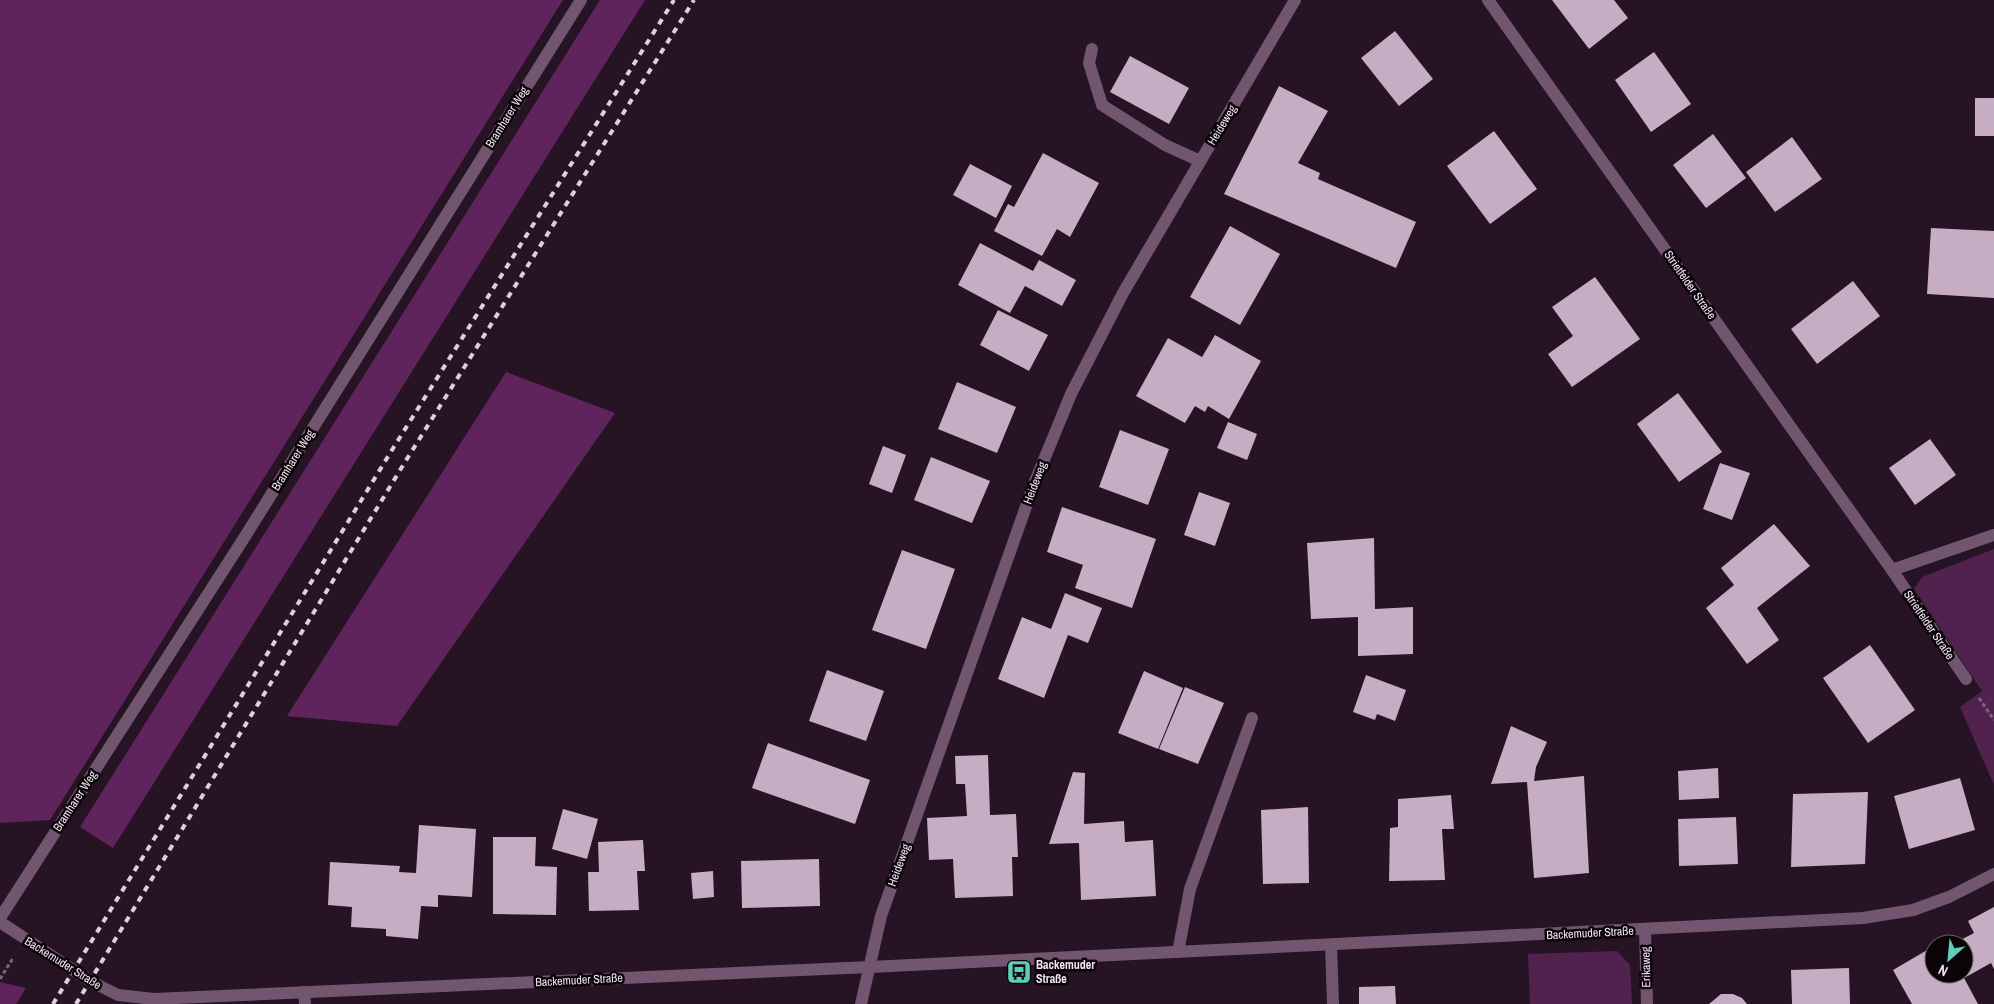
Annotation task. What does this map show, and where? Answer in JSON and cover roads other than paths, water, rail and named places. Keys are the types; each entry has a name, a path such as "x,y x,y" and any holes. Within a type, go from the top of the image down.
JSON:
{"street":[{"name":"Bramharer Weg","path":"0,918 244,538 581,0"},
{"name":"Heideweg","path":"861,1004 881,916 1034,484 1071,394 1123,293 1295,0"},
{"name":"Strietfelder Straße","path":"1488,0 1892,570 1966,679"},
{"path":"1092,49 1089,63 1102,106 1165,145 1200,161"},
{"path":"1892,570 1994,535"},
{"path":"1178,952 1190,889 1252,718"},
{"name":"Backemuder Straße","path":"0,922 90,981 118,995 154,999 304,998 870,967 1863,918 1913,910 1949,896 1994,874"},
{"name":"Erikaweg","path":"1645,930 1647,1004"},
{"path":"1331,945 1334,1004"}],"railway":[{"path":"53,1004 392,450 674,0"},
{"path":"76,1004 405,462 694,0"}],"place":[{"name":"Backemuder Straße","path":"1019,972"}]}
